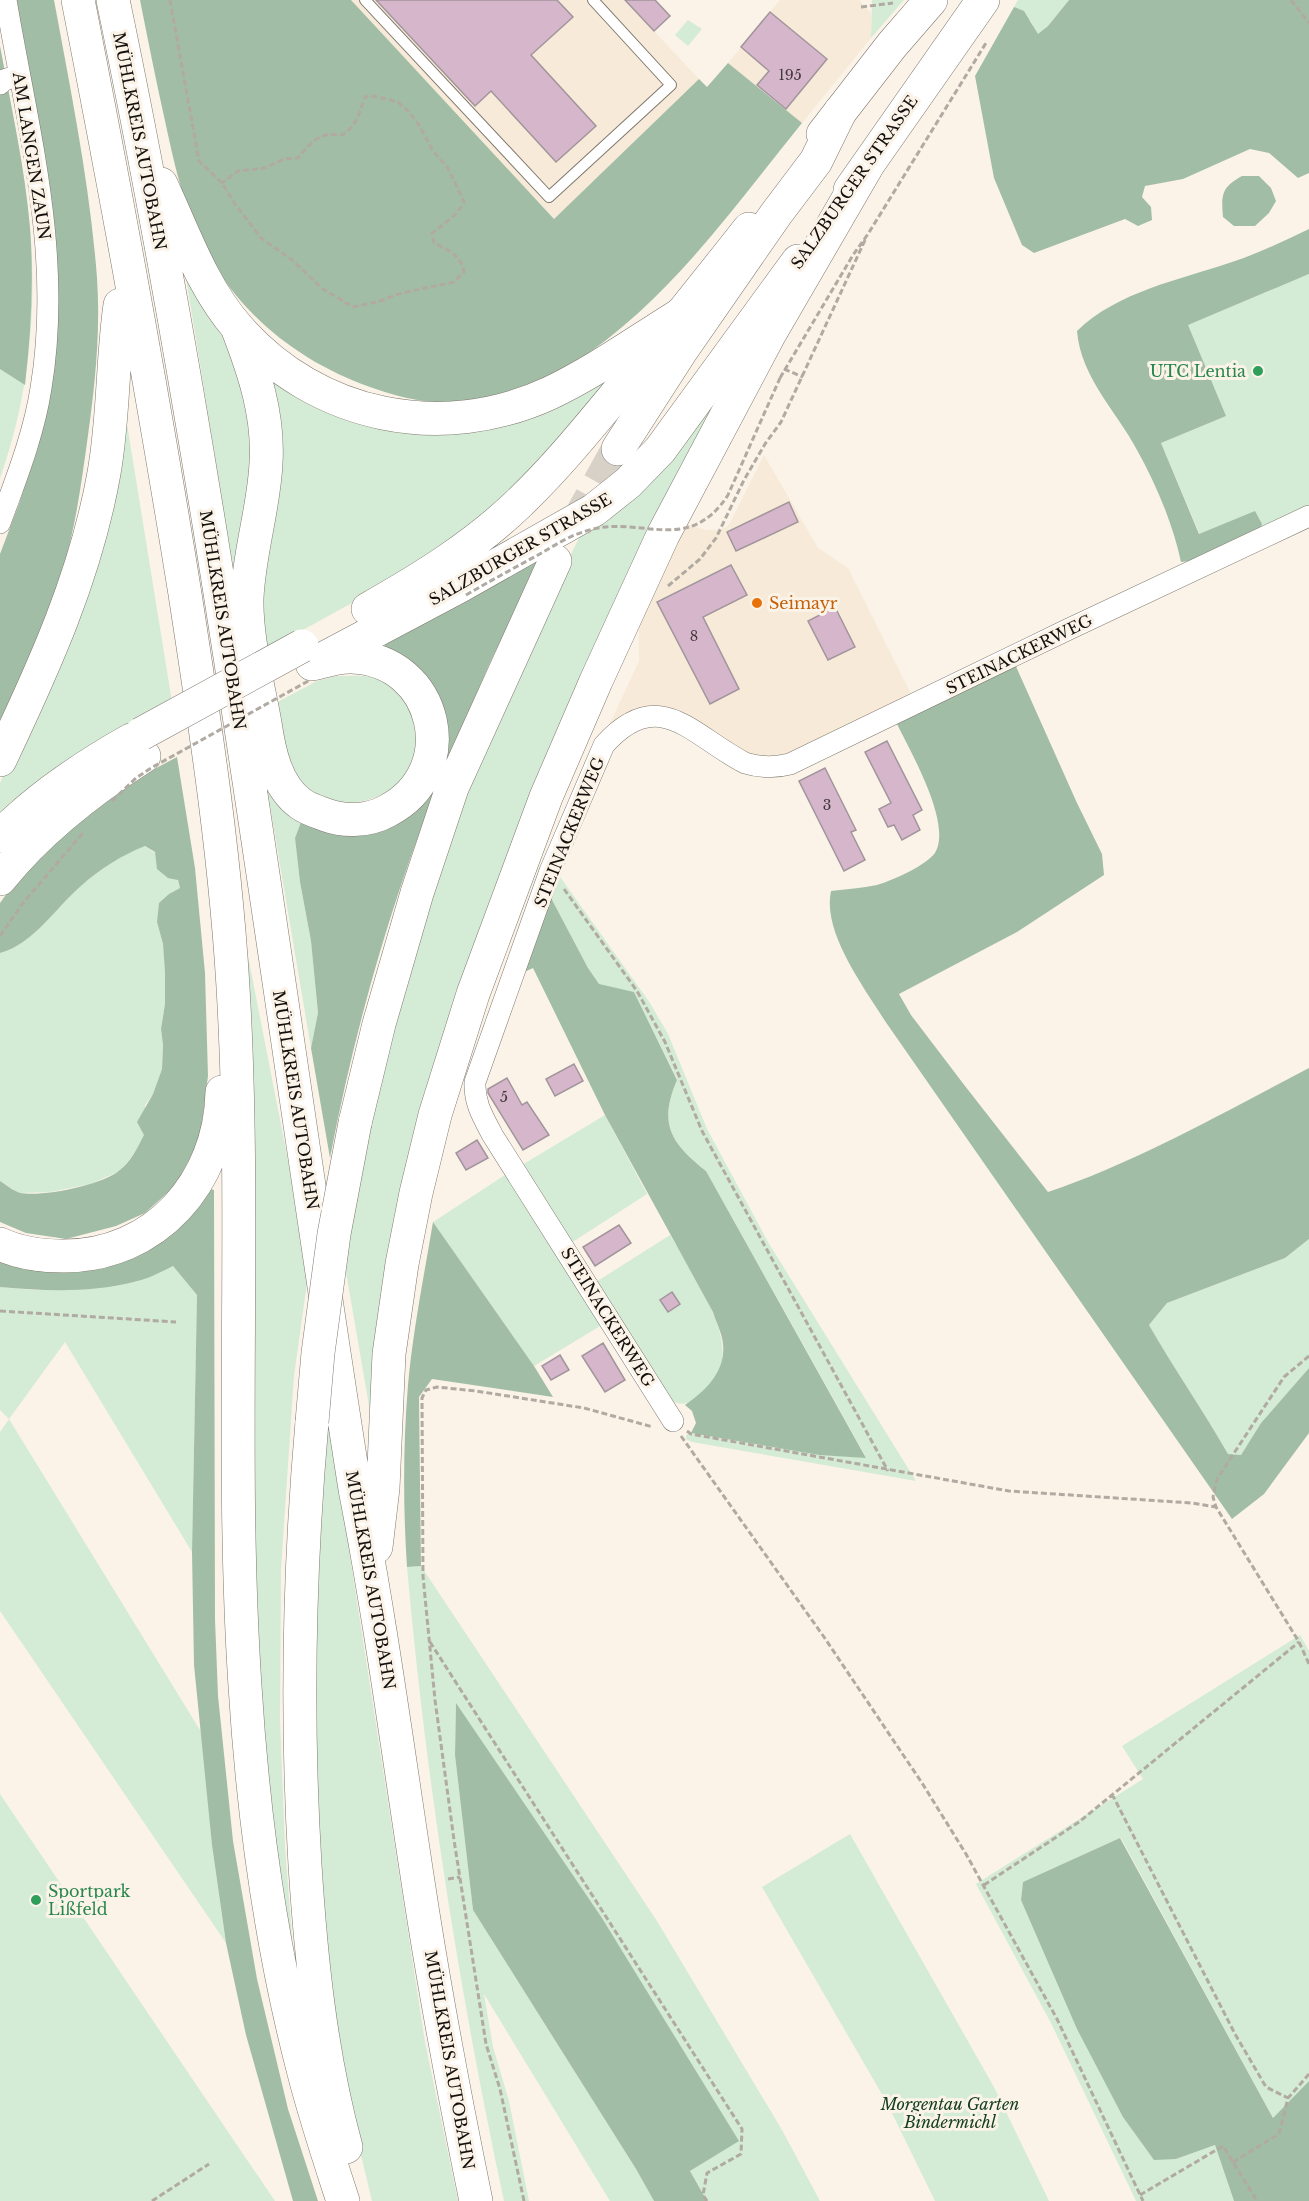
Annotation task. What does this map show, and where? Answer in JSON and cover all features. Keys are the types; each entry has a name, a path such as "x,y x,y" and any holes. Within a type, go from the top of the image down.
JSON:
{"main road":[{"name":"MÜHLKREIS AUTOBAHN","path":"78,0 110,163 162,454 204,713 227,912 238,1082 240,1586 244,1684 252,1774 262,1862 282,1975 303,2070 342,2201"},
{"name":"MÜHLKREIS AUTOBAHN","path":"113,0 202,484 342,1409 373,1582 424,1920 476,2201"},
{"name":"SALZBURGER STRASSE","path":"307,665 471,544 516,506 564,457 682,313 892,45 931,0"},
{"name":"SALZBURGER STRASSE","path":"0,836 41,797 94,761 142,745 307,665 460,586 594,510 628,483 674,432 866,168 983,0"},
{"path":"618,449 681,351 776,214 816,161 840,112"},
{"path":"140,139 192,255 237,327 264,355 292,376 330,397 365,410 403,417 440,419 476,416 513,407 549,393 588,372 682,313"},
{"path":"0,1244 29,1253 76,1256 102,1252 129,1242 151,1230 180,1205 201,1176 218,1123 222,1062 218,997 211,906 195,763 107,229 110,163"},
{"path":"373,1582 383,1488 389,1354 402,1264 435,1115 473,994 546,797 663,535 769,336 866,168"},
{"path":"0,760 55,640 83,561 104,471 111,413 114,346 120,305"},
{"path":"237,327 252,369 265,420 266,464 248,569 247,601 252,649 271,756 290,794 302,805 315,811 331,817 366,819 399,805 412,793 429,765 433,746 433,730 425,703 409,680 384,665 353,657 307,665"},
{"path":"362,2201 344,2139 318,2002 308,1908 302,1816 299,1667 305,1503 318,1353 334,1234 355,1123 379,1024 417,893 452,788 555,561"},
{"name":"SALZBURGER STRASSE","path":"0,879 51,826 107,779 142,745"}],"street":[{"name":"AM LANGEN ZAUN","path":"0,523 32,430 41,388 46,342 48,258 46,224 8,80 6,0"},
{"name":"STEINACKERWEG","path":"673,1421 493,1136 477,1105 474,1094 476,1082 550,871 604,745 618,730 634,720 668,717 745,763 759,767 790,764 1309,516"}],"lane":[{"path":"365,0 549,197 671,85 593,0"}],"path":[{"path":"170,0 199,161 222,183 261,238 292,260 323,289 353,307 454,282 464,272 463,262 434,243 432,232 453,218 465,202 448,168 433,151 420,125 398,102 374,96 365,97 352,129 342,135 327,134 311,142 298,158 284,159 265,168 238,171 222,183"},
{"path":"1291,0 1309,23"},
{"path":"861,7 893,2"},
{"path":"466,595 580,532 612,526 672,531 687,529 711,516 728,495 784,369 971,68"},
{"path":"660,592 700,559 716,538 744,480 781,422 868,234"},
{"path":"784,369 803,377"},
{"path":"112,801 136,777 307,665"},
{"path":"0,936 23,903 83,833"},
{"path":"550,871 576,903 642,1001 665,1042 702,1131 888,1471"},
{"path":"0,1311 176,1322"},
{"path":"1309,1356 1284,1377 1217,1479 1213,1497 1216,1507 1299,1642 1309,1664"},
{"path":"524,2201 500,2089 486,2044 435,1700 423,1576 420,1407 426,1389 437,1387 584,1408 660,1429 673,1421"},
{"path":"673,1421 691,1434 1009,1491 1192,1503 1216,1507"},
{"path":"673,1421 685,1443 824,1637 916,1774 984,1885 1057,2019 1143,2201"},
{"path":"429,1641 742,2129 741,2154 707,2173 703,2195 707,2201"},
{"path":"984,1885 1079,1822 1299,1642"},
{"path":"1113,1794 1235,2034 1266,2087 1287,2098"},
{"path":"447,1879 460,1877"},
{"path":"1233,2162 1279,2134 1287,2098 1309,2074"},
{"path":"1140,2195 1223,2146 1257,2201"},
{"path":"152,2201 209,2164"}],"shaded area":[{"path":"351,0 655,0 670,16 654,31 699,79 554,219"},
{"path":"780,0 859,0 871,13 871,38 802,123 728,63"},
{"name":"Seimayr","path":"764,455 818,548 848,568 913,698 794,756 756,760 677,711 605,734 639,661 639,621 686,524 707,530 721,530 729,525"}],"green space":[{"path":"15,0 54,0 90,208 97,278 98,321 92,408 70,544 47,615 0,732 0,554 19,504 44,422 54,362"},
{"path":"140,0 351,0 554,219 699,79 707,87 728,63 802,123 697,253 638,313 606,340 557,373 509,392 457,401 431,402 413,399 370,387 315,362 266,327 226,283 196,230 182,190 174,163"},
{"path":"872,0 904,0 871,38"},
{"path":"1018,0 1069,0 1038,35 1031,21 1014,7"},
{"path":"1069,0 1309,0 1309,173 1298,178 1269,153 1250,149 1183,179 1145,186 1142,197 1151,207 1152,220 1138,226 1125,219 1034,253 1022,245 994,178 975,76 1014,7 1024,11 1038,34 1048,26"},
{"path":"688,20 702,29 688,46 675,35"},
{"path":"0,46 27,204 32,259 32,291 24,385 18,417 0,478"},
{"path":"0,46 21,160 30,228 31,307 25,385 0,369"},
{"path":"1242,176 1259,176 1271,188 1276,201 1269,213 1255,226 1234,226 1223,217 1224,192 1230,184"},
{"path":"1309,229 1309,274 1188,325 1226,416 1161,443 1199,534 1255,511 1262,524 1259,532 1198,560 1181,562 1169,519 1157,490 1129,435 1092,379 1080,348 1077,331 1093,317 1130,296 1242,258"},
{"path":"181,247 212,303 253,421 238,599"},
{"name":"UTC Lentia","path":"1309,274 1309,510 1259,532 1255,512 1200,535 1161,443 1225,416 1187,325"},
{"path":"761,325 533,799 372,1423 341,1243 409,953 506,686 581,534"},
{"path":"653,336 499,509 428,561 263,652 260,364 376,422"},
{"path":"122,393 172,702 0,821 0,783 31,716"},
{"path":"553,549 495,653 423,823 369,988 330,1158 311,1048 318,1013 311,941 300,882 295,838 301,822 367,834 408,816 438,780 383,649 387,641"},
{"path":"1014,662 1102,854 1104,875 1017,932 899,994 911,1015 1048,1192 1148,1151 1309,1068 1309,1239 1285,1258 1167,1303 1149,1325 1228,1454 1241,1455 1261,1423 1309,1368 1309,1433 1264,1494 1232,1519 885,1021 856,976 833,924 830,907 831,891 883,883 918,866 936,851 939,838 934,805 896,722"},
{"path":"336,676 374,677 395,687 409,706 417,730 417,754 409,774 402,782 382,795 358,802 325,801 307,792 293,780 270,706 317,681"},
{"path":"177,757 195,868 205,973 208,1076 200,1139 175,1186 145,1213 116,1226 66,1239 26,1233 0,1222 0,1181 20,1193 30,1194 87,1185 120,1170 131,1158 144,1135 137,1122 153,1094 162,1069 161,1029 165,1004 165,973 163,944 157,922 159,903 180,888 178,880 168,878 157,869 155,852 145,846 96,873 72,894 34,934 0,953 0,903 12,886 58,837 115,790"},
{"path":"265,776 301,822 295,838 300,882 311,941 318,1014 311,1048"},
{"path":"144,846 166,864 175,875 180,888 169,894 157,922 163,944 165,973 165,1004 161,1029 162,1069 153,1094 145,1105 145,1135 120,1171 90,1184 50,1192 19,1193 0,1181 0,953 34,934 71,894 96,873"},
{"path":"558,874 650,1003 668,1034 707,1129 768,1242 916,1481 692,1442 686,1439 686,1435 691,1433 819,1455 866,1457 706,1171 676,1141 671,1131 669,1108 677,1079 634,992 599,985 588,968 550,896"},
{"path":"550,896 588,968 599,984 634,992 677,1080 669,1109 671,1132 684,1151 706,1171 866,1458 819,1455 691,1433 696,1423 692,1411 685,1405 707,1387 718,1371 723,1354 721,1336 713,1312 605,1115 533,968 520,974"},
{"path":"239,910 309,1268 294,1376 281,1569 280,1720 285,1847 295,1976 285,1930 258,1709"},
{"path":"605,1115 647,1194 571,1243 522,1165"},
{"path":"505,1175 602,1325 534,1366 433,1222"},
{"path":"206,1188 214,1190 215,1619 218,1696 233,1841 257,1979 288,2109 318,2201 293,2201 246,2035 226,1943 212,1845 194,1665 192,1552 197,1295 173,1266 139,1281 101,1288 51,1290 0,1287 0,1254 62,1266"},
{"path":"433,1222 534,1366 553,1397 432,1379 419,1397 421,1566 407,1567 404,1476 408,1385"},
{"path":"670,1235 709,1302 722,1340 722,1358 718,1373 701,1396 685,1403 672,1401 596,1282"},
{"path":"1309,1239 1309,1368 1261,1423 1241,1455 1228,1454 1149,1325 1167,1303 1285,1258"},
{"path":"173,1266 197,1295 192,1552 65,1342 9,1419 0,1410 0,1287 34,1290 136,1282"},
{"path":"9,1419 203,1735 212,1845 226,1943 0,1611 0,1432"},
{"path":"324,1431 331,1433 425,2042 458,2201 372,2201 334,2043 310,1788"},
{"path":"421,1566 657,1921 782,2130 820,2201 707,2201 690,2171 738,2140 602,1918 456,1704 455,1755 473,1910 654,2201 610,2201 484,1994 493,2047 509,2101 529,2201 504,2201 459,1964 434,1806 407,1567"},
{"path":"1300,1635 1309,1651 1309,2081 1273,2118 1121,1838 1023,1882 1021,1900 1176,2159 1215,2145 1234,2201 1136,2201 1051,2023 976,1884 1143,1779 1122,1746"},
{"path":"456,1703 602,1918 739,2141 690,2171 707,2201 654,2201 473,1910 455,1755"},
{"name":"Sportpark Lißfeld","path":"0,1794 241,2151 275,2201 0,2201"},
{"name":"Morgentau Garten Bindermichl","path":"850,1834 994,2087 1049,2201 935,2201 887,2103 762,1887"},
{"path":"1120,1838 1273,2118 1309,2081 1309,2201 1234,2201 1215,2145 1176,2159 1154,2160 1123,2117 1077,2029 1021,1900 1023,1882"}],"building":[{"path":"376,0 557,0 573,17 531,55 596,126 556,162 491,91 475,106"},
{"path":"625,0 655,0 670,16 654,31"},
{"path":"770,12 827,59 786,109 757,85 769,71 741,47"},
{"path":"789,502 798,522 736,551 727,532"},
{"path":"731,565 747,595 703,617 739,689 710,704 657,602"},
{"path":"835,607 855,647 828,660 808,621"},
{"path":"887,741 922,810 913,815 920,830 902,840 894,825 888,827 879,809 891,803 865,752"},
{"path":"825,768 856,830 851,832 865,860 844,871 799,781"},
{"path":"574,1064 583,1081 555,1096 546,1079"},
{"path":"507,1078 522,1105 527,1102 549,1135 523,1150 488,1093 488,1089"},
{"path":"477,1140 488,1158 466,1170 456,1153"},
{"path":"619,1225 631,1243 595,1266 583,1247"},
{"path":"672,1292 680,1304 668,1312 660,1300"},
{"path":"603,1343 625,1380 605,1392 582,1356"},
{"path":"560,1355 569,1370 551,1380 542,1366"}],"tunnel":[{"path":"575,526 618,449"}],"place":[{"name":"UTC Lentia","path":"1258,371"},
{"name":"Seimayr","path":"757,603"},
{"name":"Sportpark Lißfeld","path":"36,1900"}]}
